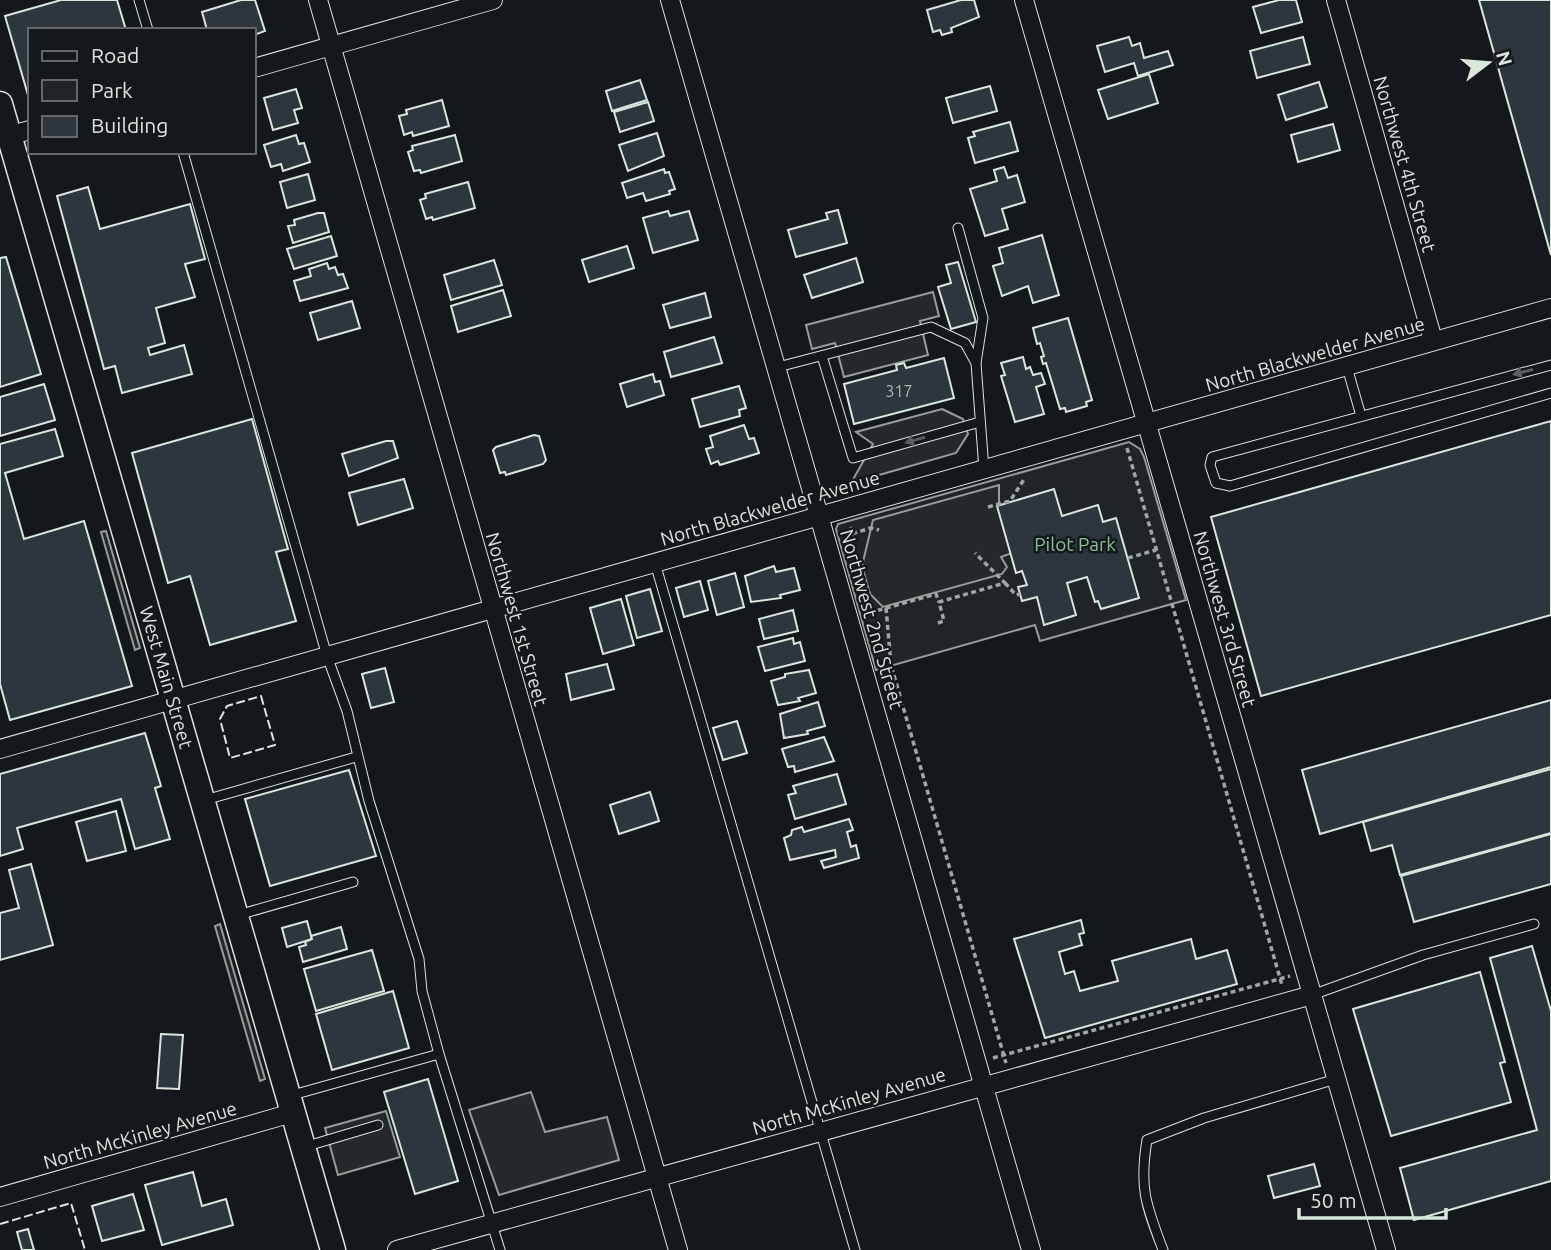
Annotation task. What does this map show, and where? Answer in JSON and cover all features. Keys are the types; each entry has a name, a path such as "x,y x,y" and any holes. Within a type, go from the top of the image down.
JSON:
{"main road":[{"name":"West Main Street","path":"0,104 13,135 333,1250"}],"street":[{"name":"Northwest 1st Street","path":"317,0 678,1250"},
{"path":"256,67 493,0"},
{"name":"Northwest 2nd Street","path":"670,0 821,515 1031,1250"},
{"name":"Northwest 3rd Street","path":"1024,0 1385,1250"},
{"name":"Northwest 4th Street","path":"1336,0 1433,340"},
{"name":"North Blackwelder Avenue","path":"0,749 845,508 984,470 1125,440 1146,425 1551,308"},
{"name":"North McKinley Avenue","path":"397,1250 1312,995"},
{"name":"North McKinley Avenue","path":"0,1197 290,1105"}],"lane":[{"path":"139,0 147,28"},
{"path":"184,154 327,656 347,711 356,757 419,959 422,991 439,1054 500,1250"},
{"path":"958,228 983,318 976,363 984,470"},
{"path":"778,368 931,327 965,343 976,363"},
{"path":"822,356 853,458 980,422"},
{"path":"1551,365 1212,457 1210,465 1216,483 1230,486 1551,393"},
{"path":"1347,368 1362,416"},
{"path":"655,563 855,1250"},
{"path":"203,801 356,757"},
{"path":"236,916 353,882"},
{"path":"1312,995 1423,955 1534,924"},
{"path":"290,1105 439,1054"},
{"path":"1163,1250 1150,1216 1141,1177 1147,1140 1204,1118 1336,1079"},
{"path":"302,1147 378,1125"}],"path":[{"path":"1114,452 1125,440"},
{"path":"1125,440 1287,1002"},
{"path":"988,507 1010,501 1026,478"},
{"path":"845,508 853,533 855,555 872,612 936,594 944,621 938,623"},
{"path":"828,540 871,528 879,530"},
{"path":"1128,558 1156,550"},
{"path":"975,553 1016,595 1020,594"},
{"path":"939,602 1005,583"},
{"path":"886,608 891,665 1010,1078"},
{"path":"977,1062 1305,971"}],"green space":[{"name":"Pilot Park","path":"1129,442 1140,449 1144,457 1186,600 1040,641 1035,625 876,670 836,529 838,524"}],"shaded area":[{"path":"933,292 939,316 920,321 928,355 844,377 835,343 812,349 806,325"},
{"path":"942,409 963,419 968,434 956,453 851,483 873,444 856,432"},
{"path":"999,485 999,507 1012,553 1001,557 1007,567 1002,574 883,607 870,594 862,566 873,520"},
{"path":"106,531 140,648 135,650 101,532"},
{"path":"220,924 265,1079 260,1081 215,926"},
{"path":"531,1092 545,1132 607,1117 619,1160 499,1195 469,1110"},
{"path":"386,1111 400,1157 338,1175 325,1128"}],"building":[{"path":"61,0 117,0 125,28 28,28 28,95 5,16"},
{"path":"241,0 255,0 265,31 256,34 256,28 206,28 202,12"},
{"path":"961,0 974,0 979,17 951,28 952,32 942,35 940,30 933,32 927,10"},
{"path":"1279,0 1296,0 1302,22 1261,33 1253,7"},
{"path":"1479,0 1551,0 1551,255"},
{"path":"1129,37 1132,46 1140,43 1144,58 1168,51 1173,65 1138,76 1134,63 1105,72 1097,46"},
{"path":"1303,37 1310,64 1257,78 1250,51"},
{"path":"1149,74 1158,103 1108,119 1098,90"},
{"path":"640,80 647,100 612,111 606,91"},
{"path":"1319,82 1327,107 1286,120 1278,95"},
{"path":"990,86 997,111 953,123 946,98"},
{"path":"296,89 302,108 294,110 298,123 273,130 264,98"},
{"path":"442,100 449,126 413,136 412,132 404,135 399,116 407,114 406,110"},
{"path":"648,102 654,121 620,132 614,112"},
{"path":"1010,122 1018,151 975,163 968,138 975,136 973,132"},
{"path":"1333,124 1340,150 1298,162 1291,135"},
{"path":"657,133 664,156 628,171 619,145"},
{"path":"296,135 299,144 304,143 310,162 283,171 281,164 271,167 264,145"},
{"path":"455,135 462,161 421,173 420,170 414,171 408,152 413,150 412,146"},
{"path":"1004,167 1008,178 1017,175 1025,202 1002,209 1008,229 985,236 970,189 997,181 994,170"},
{"path":"664,169 665,173 669,172 675,189 669,191 670,194 646,201 643,193 627,198 622,183"},
{"path":"308,174 315,200 287,208 280,182"},
{"path":"468,182 475,208 433,220 432,217 426,219 420,200 426,198 425,194"},
{"path":"88,187 100,229 190,204 205,259 185,264 195,297 156,308 165,343 148,348 150,355 184,345 192,374 122,393 115,366 104,369 57,196"},
{"path":"838,210 847,243 796,257 788,230 828,219 826,213"},
{"path":"668,211 670,216 689,211 698,240 653,253 643,218"},
{"path":"324,213 329,232 293,243 288,226 295,225 294,220"},
{"path":"1042,235 1059,295 1033,303 1028,286 1002,296 993,266 1003,263 999,248"},
{"path":"331,236 337,256 294,269 287,249"},
{"path":"627,246 634,268 589,282 582,260"},
{"path":"6,257 41,374 0,387 0,258"},
{"path":"856,258 863,282 812,298 804,275"},
{"path":"494,260 502,285 451,300 444,275"},
{"path":"958,262 976,322 951,329 938,287 951,283 946,265"},
{"path":"327,263 329,269 335,267 338,275 343,274 348,288 300,301 294,281 311,276 309,269"},
{"path":"503,290 511,316 458,332 451,306"},
{"path":"705,293 711,317 670,328 663,305"},
{"path":"352,301 360,328 318,340 310,313"},
{"path":"1068,318 1092,400 1086,402 1087,406 1066,412 1065,408 1060,409 1033,328"},
{"path":"714,337 722,363 671,377 664,352"},
{"path":"1023,357 1026,369 1030,367 1033,375 1041,373 1045,384 1036,387 1044,414 1015,422 1001,376 1005,375 1001,363"},
{"path":"944,358 954,398 854,424 844,384 897,370 896,365 904,363 906,368"},
{"path":"653,374 655,382 660,381 664,395 627,407 620,384"},
{"path":"44,384 55,420 0,436 0,397"},
{"path":"739,386 746,408 739,410 740,416 700,427 692,399"},
{"path":"252,419 288,549 276,552 296,621 210,645 190,576 168,583 132,453"},
{"path":"1551,421 1551,615 1261,696 1211,517"},
{"path":"744,425 749,439 754,438 759,453 720,465 718,461 711,464 706,449 713,447 710,436"},
{"path":"55,429 63,456 5,473 24,539 84,521 132,686 10,720 0,684 0,444"},
{"path":"534,435 539,436 546,460 543,464 506,475 505,472 500,473 493,450"},
{"path":"393,441 398,458 349,476 342,454"},
{"path":"404,479 413,508 358,525 349,493"},
{"path":"1054,489 1062,516 1098,505 1103,522 1116,518 1139,598 1101,609 1098,601 1095,602 1087,577 1067,583 1076,615 1044,625 1037,597 1022,601 1018,587 1027,585 1022,571 1016,573 997,506"},
{"path":"774,566 776,572 794,568 800,590 780,595 781,598 751,602 745,576"},
{"path":"735,573 744,607 717,615 708,581"},
{"path":"700,581 708,610 684,617 676,588"},
{"path":"650,589 662,631 637,638 626,596"},
{"path":"621,599 634,645 603,654 590,608"},
{"path":"793,610 798,631 764,639 759,619"},
{"path":"793,638 794,644 800,642 805,661 765,671 758,647"},
{"path":"607,664 614,689 571,700 566,674"},
{"path":"385,668 394,702 371,708 362,674"},
{"path":"809,670 816,693 798,698 800,701 778,705 771,681 785,677 785,674"},
{"path":"1551,700 1551,767 1320,834 1302,770"},
{"path":"818,702 825,726 807,731 808,734 784,738 780,714"},
{"path":"737,721 747,753 723,760 713,728"},
{"path":"145,733 161,786 155,788 170,839 135,849 121,799 17,828 23,849 0,856 0,774"},
{"path":"824,737 834,761 795,772 794,766 788,767 782,749"},
{"path":"1551,769 1551,833 1400,875 1392,845 1371,851 1363,822"},
{"path":"349,770 376,856 270,886 245,799"},
{"path":"837,774 846,804 795,819 788,795 796,793 793,786"},
{"path":"650,792 659,821 619,834 610,805"},
{"path":"116,811 126,851 87,861 76,822"},
{"path":"849,819 853,830 847,832 851,847 856,845 859,858 824,868 821,861 836,857 835,850 790,860 784,838 791,835 792,830 802,827 804,832"},
{"path":"1551,834 1551,884 1414,922 1401,876"},
{"path":"31,864 53,945 0,960 0,913 19,908 9,870"},
{"path":"1081,920 1084,933 1079,934 1082,945 1059,952 1065,974 1074,971 1080,991 1118,981 1112,961 1191,939 1196,959 1227,950 1237,984 1045,1038 1014,939"},
{"path":"307,921 312,939 287,947 282,928"},
{"path":"341,927 347,949 303,962 299,947 306,945 305,942 312,939 311,936"},
{"path":"1532,946 1551,1011 1551,1181 1414,1220 1400,1168 1537,1130 1490,958"},
{"path":"372,950 384,991 316,1011 304,969"},
{"path":"1480,972 1505,1062 1500,1063 1511,1102 1391,1136 1353,1009"},
{"path":"393,991 409,1048 332,1070 316,1014"},
{"path":"161,1034 183,1035 179,1089 157,1088"},
{"path":"428,1079 458,1181 415,1194 384,1092"},
{"path":"1314,1164 1320,1186 1274,1198 1268,1176"},
{"path":"193,1172 202,1206 226,1199 233,1225 162,1245 145,1185"},
{"path":"133,1194 144,1230 102,1241 92,1206"},
{"path":"28,1229 34,1250 22,1250 17,1232"}],"fence":[{"path":"261,696 275,745 230,758 220,719 227,706 261,696"},
{"path":"0,1224 71,1203 85,1250"}]}
